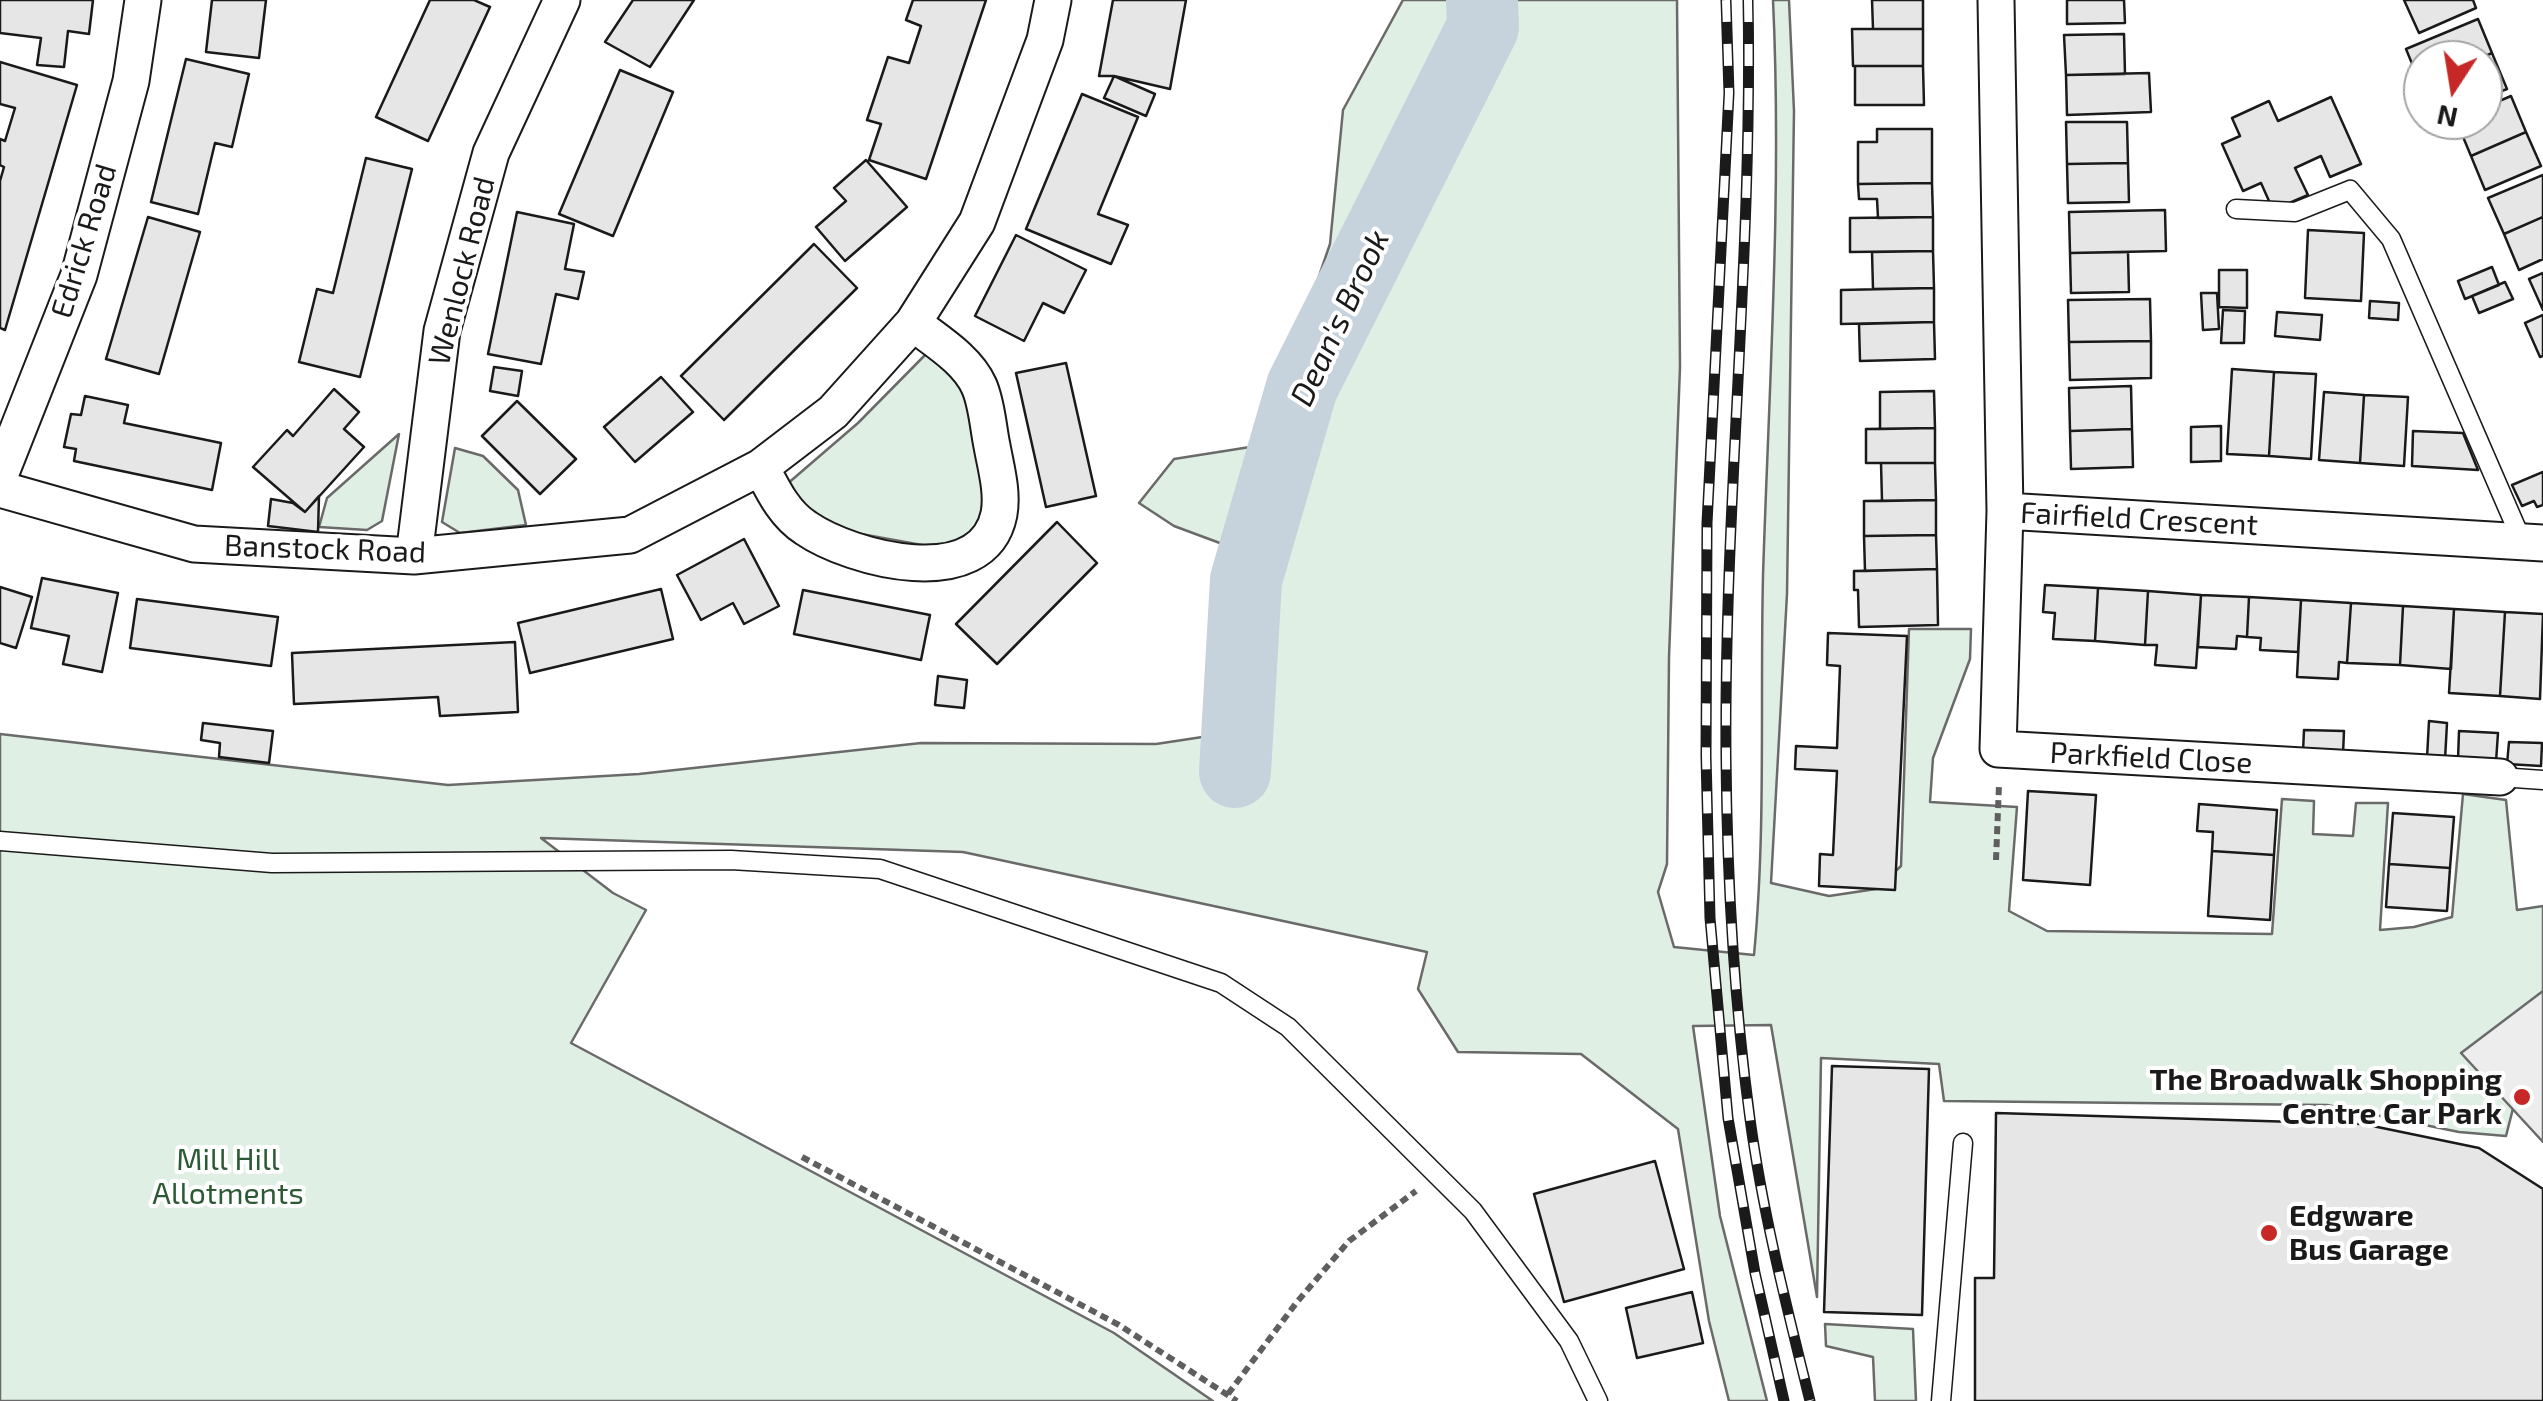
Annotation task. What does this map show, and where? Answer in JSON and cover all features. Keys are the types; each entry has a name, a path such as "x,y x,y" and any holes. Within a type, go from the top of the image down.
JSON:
{"street":[{"name":"Edrick Road","path":"0,475 79,275 131,81 143,0"},
{"name":"Banstock Road","path":"0,489 194,544 414,556 630,534 761,467 834,412 913,323 977,222 1045,40 1053,0"},
{"name":"Fairfield Crescent","path":"1996,0 2005,511 2532,542"},
{"name":"Wenlock Road","path":"414,556 442,331 491,153 553,3"},
{"path":"761,467 788,514 804,527 850,550 937,564 959,560 979,546 994,530 1000,502 984,401 968,369 913,323"},
{"path":"1998,749 2005,511"},
{"name":"Parkfield Close","path":"1998,749 2500,777"}],"lane":[{"path":"2236,210 2296,212 2350,190 2391,239 2532,542"},
{"name":"Parkfield Close","path":"2500,777 2543,780"},
{"path":"0,841 272,863 731,860 880,869 1222,983 1288,1027 1472,1211 1569,1341 1598,1401"},
{"path":"1942,1401 1963,1143"}],"path":[{"path":"1996,860 1998,749"},
{"path":"802,1156 1075,1301 1238,1401"},
{"path":"1228,1394 1348,1241 1438,1175"}],"green space":[{"name":"Mill Hill Allotments","path":"1403,0 1677,0 1680,367 1669,657 1667,864 1658,892 1674,947 1754,955 1760,860 1763,576 1775,216 1773,0 1789,0 1794,111 1787,594 1771,883 1829,896 1876,889 1901,866 1909,629 1971,629 1970,659 1933,758 1930,802 2017,807 2009,911 2047,931 2272,934 2282,799 2314,801 2313,834 2353,836 2356,803 2388,803 2380,930 2414,927 2452,917 2463,794 2506,800 2517,910 2543,906 2543,1032 2520,1081 2506,1136 2459,1132 2327,1105 1944,1101 1939,1064 1821,1058 1817,1297 1771,1025 1693,1026 1720,1216 1767,1401 1729,1401 1709,1321 1678,1129 1581,1054 1458,1052 1418,989 1427,952 963,852 541,838 613,893 646,910 571,1043 1114,1333 1213,1401 0,1401 0,734 448,785 639,774 921,743 1156,744 1209,736 1235,620 1244,552 1174,526 1139,503 1174,459 1250,447 1290,361 1330,244 1343,110"},
{"path":"930,350 973,400 989,494 981,525 944,549 828,528 786,485 858,423"},
{"path":"399,434 382,521 367,530 319,527 327,498"},
{"path":"455,448 483,456 518,490 526,525 460,533 442,522"},
{"path":"1825,1324 1913,1329 1916,1401 1875,1401 1873,1357 1826,1346"}],"shaded area":[{"name":"The Broadwalk Shopping Centre Car Park","path":"2543,991 2543,1142 2461,1053"}],"building":[{"path":"0,0 93,0 89,34 68,31 64,67 37,65 41,38 0,33"},
{"path":"212,0 266,0 259,58 206,52"},
{"path":"430,0 474,0 490,7 428,141 376,117"},
{"path":"633,0 694,0 650,67 605,42"},
{"path":"913,0 986,0 926,179 869,160 881,124 867,120 888,57 909,63 921,26 906,20"},
{"path":"1113,0 1186,0 1170,89 1099,76"},
{"path":"1872,0 1923,0 1923,29 1873,29"},
{"path":"2067,0 2124,0 2125,23 2067,24"},
{"path":"2404,0 2473,0 2476,8 2419,33"},
{"path":"2478,19 2487,40 2428,40"},
{"path":"1852,29 1923,29 1923,66 1853,66"},
{"path":"2124,34 2125,74 2066,75 2064,35"},
{"path":"186,59 249,74 232,147 215,143 198,214 151,202"},
{"path":"0,62 77,85 5,330 0,328 0,181 4,167 0,165 0,139 5,141 15,108 0,104"},
{"path":"1855,66 1923,66 1924,105 1855,105"},
{"path":"620,70 673,92 613,236 559,214"},
{"path":"2149,73 2151,112 2067,115 2066,75"},
{"path":"1114,76 1155,94 1146,116 1104,98"},
{"path":"1082,94 1138,117 1098,214 1128,225 1111,264 1026,229"},
{"path":"2511,96 2526,132 2471,156 2464,140 2503,140 2503,99"},
{"path":"2331,97 2361,164 2330,177 2321,156 2295,168 2308,195 2273,210 2261,183 2243,191 2222,144 2240,136 2232,118 2269,101 2278,121"},
{"path":"2066,122 2127,122 2128,163 2067,164"},
{"path":"1877,129 1932,129 1932,183 1858,184 1858,142 1877,142"},
{"path":"2526,132 2541,166 2485,190 2471,156"},
{"path":"366,158 412,169 360,377 299,362 317,289 333,293"},
{"path":"866,160 907,207 845,261 816,227 846,201 834,188"},
{"path":"2128,163 2129,202 2068,203 2067,164"},
{"path":"2543,175 2543,217 2504,234 2488,198"},
{"path":"1932,183 1933,217 1878,218 1877,199 1859,199 1858,184"},
{"path":"2165,210 2166,251 2070,253 2069,212"},
{"path":"517,212 574,224 565,269 584,272 578,299 556,294 541,364 488,354"},
{"path":"148,217 200,232 159,374 106,359"},
{"path":"1933,217 1933,251 1850,252 1850,218"},
{"path":"2543,217 2543,259 2519,270 2504,234"},
{"path":"2308,230 2364,233 2361,301 2305,298"},
{"path":"1016,235 1086,270 1064,313 1043,303 1024,341 975,316"},
{"path":"814,244 857,288 724,420 681,376"},
{"path":"1933,251 1934,288 1873,289 1872,252"},
{"path":"2128,252 2129,292 2071,293 2070,253"},
{"path":"2492,267 2499,285 2465,299 2458,281"},
{"path":"2219,270 2247,270 2247,308 2219,307"},
{"path":"2543,273 2543,310 2529,279"},
{"path":"2505,282 2513,299 2479,313 2472,296"},
{"path":"1934,288 1934,322 1841,324 1841,290"},
{"path":"2201,293 2217,293 2219,329 2203,330"},
{"path":"2150,299 2151,341 2069,342 2068,300"},
{"path":"2370,301 2399,303 2398,320 2369,318"},
{"path":"2223,310 2245,311 2244,343 2221,343"},
{"path":"2277,312 2322,315 2320,340 2275,336"},
{"path":"2543,315 2543,356 2540,357 2525,323"},
{"path":"1934,322 1935,359 1860,361 1859,324"},
{"path":"2151,341 2151,378 2070,380 2069,342"},
{"path":"1066,363 1096,496 1046,507 1016,373"},
{"path":"494,367 522,371 518,396 490,391"},
{"path":"2232,369 2274,372 2269,456 2227,454"},
{"path":"2274,372 2316,374 2311,459 2269,456"},
{"path":"661,377 693,412 635,462 604,427"},
{"path":"2131,386 2132,429 2070,431 2069,388"},
{"path":"334,389 359,412 344,429 364,447 305,512 253,467 287,430 293,436"},
{"path":"1934,391 1935,428 1880,429 1880,392"},
{"path":"2324,392 2364,395 2360,463 2319,460"},
{"path":"2364,395 2408,397 2404,466 2360,463"},
{"path":"85,396 128,405 124,423 221,443 212,490 74,461 76,449 64,447 71,414 81,415"},
{"path":"517,401 576,459 540,494 482,436"},
{"path":"2221,426 2221,461 2191,462 2191,427"},
{"path":"1935,428 1935,463 1866,463 1866,429"},
{"path":"2132,429 2133,467 2071,469 2070,431"},
{"path":"2413,431 2463,433 2478,470 2412,466"},
{"path":"1881,463 1935,463 1936,500 1882,501"},
{"path":"2543,472 2543,505 2537,507 2534,501 2522,506 2512,485"},
{"path":"319,496 318,532 268,526 271,499 293,503 305,512"},
{"path":"1936,500 1936,535 1864,536 1864,501"},
{"path":"1057,522 1097,563 997,664 956,624"},
{"path":"1936,535 1937,569 1865,571 1864,536"},
{"path":"744,539 779,606 744,624 733,603 701,620 677,575"},
{"path":"1937,569 1938,625 1859,627 1854,571"},
{"path":"42,578 118,593 102,672 63,664 69,636 31,628"},
{"path":"2045,585 2098,588 2095,641 2053,639 2055,613 2043,612"},
{"path":"0,587 32,597 16,648 0,643"},
{"path":"2098,588 2148,591 2145,645 2095,641"},
{"path":"661,589 673,639 530,673 518,623"},
{"path":"803,590 930,615 921,660 794,634"},
{"path":"2148,591 2201,595 2196,668 2155,665 2157,645 2145,645"},
{"path":"2201,595 2249,597 2247,637 2237,636 2236,649 2198,647"},
{"path":"2249,597 2301,600 2298,652 2260,650 2261,638 2247,637"},
{"path":"137,599 278,617 271,666 130,648"},
{"path":"2301,600 2351,603 2347,663 2339,662 2338,679 2297,677"},
{"path":"2351,603 2403,606 2400,665 2347,663"},
{"path":"2403,606 2454,609 2451,669 2400,665"},
{"path":"2454,609 2505,612 2500,696 2449,693"},
{"path":"2505,612 2543,614 2540,699 2500,696"},
{"path":"1828,633 1907,636 1895,890 1819,886 1820,854 1833,855 1837,771 1795,769 1796,746 1837,748 1840,666 1827,665"},
{"path":"515,642 518,712 440,716 438,697 294,704 292,653"},
{"path":"938,676 967,680 964,708 935,705"},
{"path":"2429,721 2447,723 2445,760 2427,758"},
{"path":"203,723 273,731 269,763 219,757 220,743 201,740"},
{"path":"2304,730 2344,731 2343,754 2303,752"},
{"path":"2459,731 2498,733 2496,762 2458,760"},
{"path":"2509,742 2542,743 2541,766 2507,764"},
{"path":"2028,791 2096,795 2090,885 2023,880"},
{"path":"2199,804 2277,810 2274,855 2212,851 2213,832 2197,831"},
{"path":"2393,813 2454,817 2450,868 2389,864"},
{"path":"2212,851 2274,855 2270,920 2208,916"},
{"path":"2389,864 2450,868 2447,911 2386,907"},
{"path":"1832,1066 1929,1069 1922,1315 1824,1312"},
{"name":"Edgware Bus Garage","path":"1996,1113 2363,1124 2479,1148 2543,1189 2543,1401 1975,1401 1975,1278 1994,1278"},
{"path":"1655,1161 1684,1269 1564,1302 1534,1194"},
{"path":"1692,1292 1703,1343 1637,1358 1626,1308"}],"waterway":[{"name":"Dean's Brook","path":"1235,772 1246,580 1302,387 1483,27 1482,0"}],"railway":[{"path":"1726,0 1729,93 1707,523 1710,918 1728,1118 1755,1273 1784,1401"},
{"path":"1748,0 1746,189 1727,662 1730,893 1755,1155 1810,1401"}],"place":[{"name":"The Broadwalk Shopping Centre Car Park","path":"2522,1097"},
{"name":"Edgware Bus Garage","path":"2269,1233"}]}
